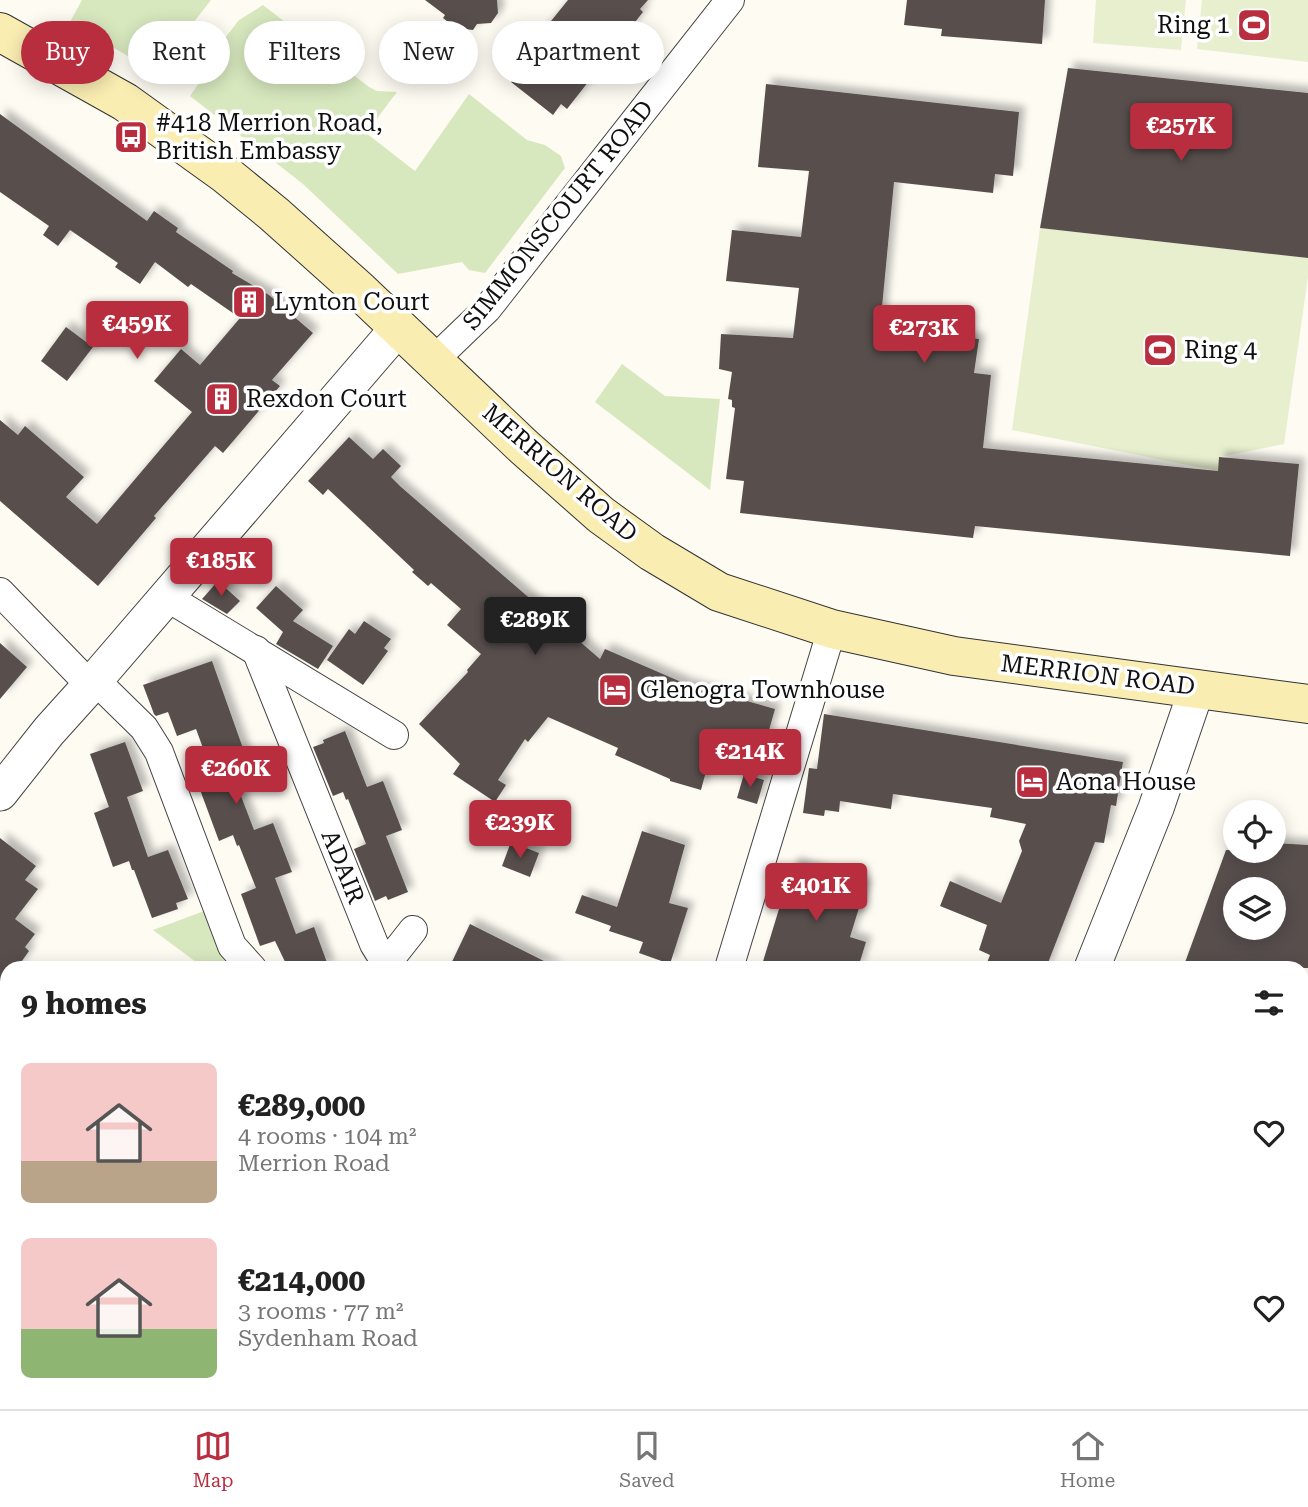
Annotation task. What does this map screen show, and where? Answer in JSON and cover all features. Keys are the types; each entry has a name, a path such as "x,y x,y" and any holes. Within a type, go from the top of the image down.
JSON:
{"main road":[{"name":"MERRION ROAD","path":"0,32 125,102 225,174 274,214 399,327 524,447 593,508 652,552 719,592 832,629 954,656 1308,704"}],"street":[{"name":"SIMMONSCOURT ROAD","path":"434,360 487,309 730,0"},
{"path":"0,793 49,731 399,327"},
{"path":"0,592 93,683 144,728 159,752 232,946 246,961"},
{"path":"165,596 394,735"},
{"path":"731,961 832,629"},
{"name":"ADAIR","path":"256,650 382,961"},
{"path":"1095,961 1156,808 1197,688"},
{"name":"ADAIR","path":"389,961 413,930"}],"green space":[{"path":"82,0 211,0 195,21 128,21 128,56 114,48 114,21 71,21"},
{"path":"1096,0 1186,0 1181,50 1093,43"},
{"name":"Ring 1","path":"1202,0 1308,0 1308,62 1197,49"},
{"path":"263,5 284,21 244,21 244,84 365,84 377,91 397,92 366,133 415,171 469,94 527,140 545,145 561,156 565,168 485,273 469,270 462,262 398,274 303,184 190,96 198,84 230,84 230,32 239,20"},
{"name":"Ring 4","path":"1040,228 1308,258 1308,277 1284,444 1220,457 1218,471 1012,430"},
{"path":"622,364 665,396 720,399 710,490 595,402"},
{"path":"207,910 233,961 195,961 153,930"}],"building":[{"path":"425,0 497,0 498,13 491,23 447,21 443,18 445,15"},
{"path":"568,0 648,0 640,9 643,12 636,21 551,21"},
{"path":"907,0 1045,0 1042,44 941,36 942,29 904,25"},
{"path":"1068,68 1308,93 1308,258 1040,228"},
{"path":"514,84 587,84 567,109 561,104 553,115"},
{"path":"766,84 1019,112 1013,176 995,174 993,193 894,182 880,328 979,339 974,373 991,375 983,448 1218,471 1219,457 1299,464 1290,556 975,526 973,538 740,513 744,481 726,479 735,408 732,407 732,400 728,399 732,372 719,369 721,334 793,338 799,288 726,281 732,230 801,237 809,171 758,167"},
{"path":"0,114 147,221 154,211 178,228 176,232 233,271 232,273 269,295 313,333 272,380 280,386 223,453 215,446 98,586 0,501 0,420 18,435 25,426 84,477 66,497 97,524 192,412 154,381 181,349 200,365 240,318 191,284 188,287 155,262 140,284 115,267 118,263 70,230 58,246 43,235 49,226 0,192"},
{"path":"66,327 93,347 67,381 41,361"},
{"path":"349,437 373,459 383,449 401,466 391,477 401,487 600,659 605,649 686,684 775,709 760,762 712,749 701,790 670,781 615,755 618,748 548,717 528,742 525,739 498,780 506,785 495,802 453,774 460,764 419,724 468,672 481,654 447,625 461,609 431,583 428,586 412,572 414,570 328,489 323,495 308,481"},
{"path":"218,581 240,601 227,614 202,599"},
{"path":"276,586 303,610 293,621 333,646 318,669 276,644 283,632 256,608"},
{"path":"364,621 391,639 384,648 388,651 363,685 327,660 349,629 355,634"},
{"path":"0,643 27,667 0,699"},
{"path":"212,661 250,768 233,775 254,830 273,823 292,872 275,878 296,934 314,927 326,961 285,961 275,941 260,946 241,894 256,888 233,835 219,841 199,787 215,781 196,729 177,736 168,712 156,716 154,714 143,685"},
{"path":"824,714 1123,762 1116,806 1111,805 1104,843 1095,842 1049,961 988,961 990,955 979,950 987,925 940,906 950,881 1001,903 1022,851 1019,841 1026,824 990,817 992,808 893,794 891,809 840,801 839,812 825,810 824,816 803,813 809,768 817,769"},
{"path":"345,731 367,787 383,781 402,830 386,836 408,892 388,900 386,896 375,901 354,849 366,844 348,799 346,800 343,792 333,796 313,747"},
{"path":"125,742 143,791 127,797 148,857 168,850 188,899 176,903 178,909 152,918 129,861 113,867 94,813 109,807 90,754"},
{"path":"744,774 764,780 757,804 737,798"},
{"path":"642,831 685,845 669,903 688,908 671,961 662,961 639,953 643,942 609,931 611,926 575,913 582,895 617,907"},
{"path":"0,838 36,866 25,880 38,889 15,919 35,934 25,947 29,951 22,961 0,961"},
{"path":"511,842 539,853 530,877 502,866"},
{"path":"1286,844 1308,845 1308,961 1186,961 1223,858 1223,863 1286,863"},
{"path":"793,863 866,885 850,937 866,942 860,961 763,961"},
{"path":"470,924 544,961 452,961"}],"place":[{"name":"Ring 1","path":"1254,25"},
{"name":"#418 Merrion Road, British Embassy","path":"131,137"},
{"name":"Lynton Court","path":"249,302"},
{"name":"Ring 4","path":"1160,350"},
{"name":"Rexdon Court","path":"222,399"},
{"name":"Glenogra Townhouse","path":"615,690"},
{"name":"Aona House","path":"1032,782"}]}
